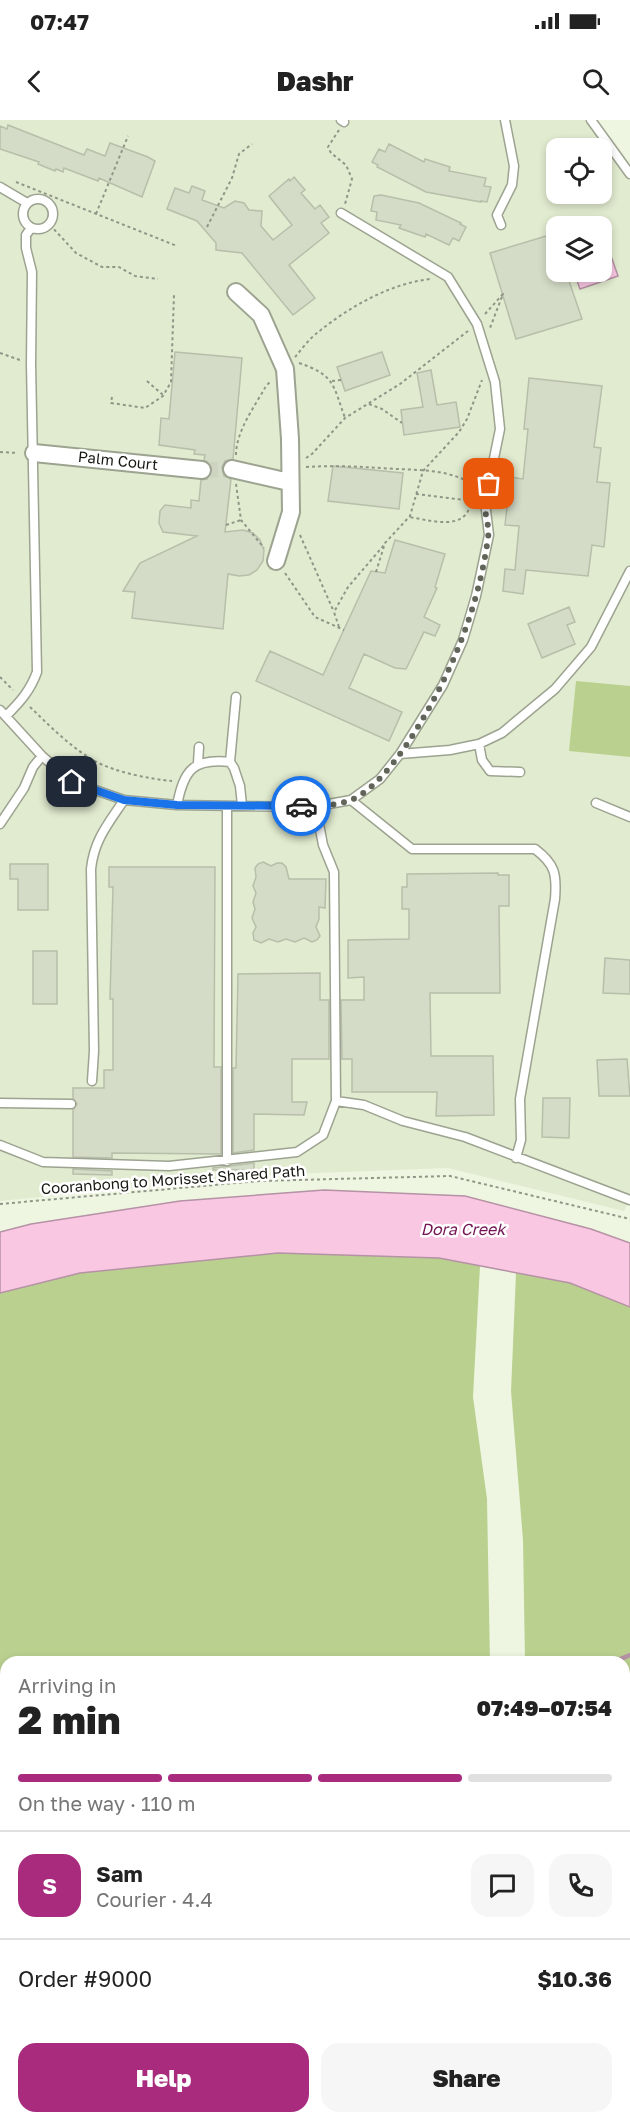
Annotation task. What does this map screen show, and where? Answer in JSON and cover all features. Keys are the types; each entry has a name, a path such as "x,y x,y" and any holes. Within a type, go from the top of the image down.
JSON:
{"street":[{"path":"236,292 261,315 285,369 290,514 276,561"},
{"name":"Palm Court","path":"34,453 202,470"},
{"path":"233,469 290,475"}],"lane":[{"path":"501,225 497,215 512,185 514,166 506,120"},
{"path":"591,120 630,174"},
{"path":"0,187 27,203"},
{"path":"42,199 51,204 54,214 50,225 41,230 31,228 23,216 27,203 42,199"},
{"path":"31,228 26,235 26,248 32,272 31,364 37,672 23,700 3,713 42,756 72,782 124,800 177,805 312,807 351,800 380,779 400,754 443,685 463,640 476,596 489,535 485,502 500,429 495,382 477,324 448,277 341,213"},
{"path":"400,754 450,750 479,744 502,733 555,688 591,646 630,571"},
{"path":"236,697 230,762 240,786 242,806"},
{"path":"479,744 483,760 490,771 520,772"},
{"path":"177,805 182,782 198,763 199,747"},
{"path":"0,824 24,788 33,767 42,756"},
{"path":"198,763 212,760 230,762"},
{"path":"92,1081 94,1051 91,869 93,851 124,800"},
{"path":"351,800 412,849 535,849 549,860 556,883 555,899 520,1099 522,1140 516,1158"},
{"path":"596,803 630,817"},
{"path":"227,806 227,1161"},
{"path":"0,1145 43,1162 169,1166 297,1152 323,1135 336,1101 334,872 323,845 318,819 312,807"},
{"path":"336,1101 364,1105 403,1121 465,1137 630,1200"},
{"path":"0,1103 71,1104"}],"path":[{"path":"341,213 349,195 352,179 346,165 330,153 328,147 342,121"},
{"path":"96,214 128,136"},
{"path":"207,226 232,178 239,154 252,144"},
{"path":"11,180 177,246"},
{"path":"50,225 76,253 102,267 119,267 135,276 158,279"},
{"path":"233,469 236,447 242,431 266,386 285,369 315,334 376,295 410,282 448,277"},
{"path":"112,397 111,403 145,408 163,396 171,382 174,294"},
{"path":"290,475 345,418 400,384 477,324 503,294 489,330"},
{"path":"0,353 31,364"},
{"path":"334,612 348,587 409,517 423,471 459,432 475,399 488,359"},
{"path":"285,369 298,363 316,369 332,381 345,418"},
{"path":"332,381 341,380"},
{"path":"147,381 163,396"},
{"path":"369,404 382,409 402,423"},
{"path":"236,435 242,431"},
{"path":"0,452 34,453"},
{"path":"290,475 336,465 423,471 454,475 465,480 472,501 466,514 457,520 447,522 409,517"},
{"path":"416,494 485,502"},
{"path":"290,514 339,628"},
{"path":"226,525 241,520"},
{"path":"376,572 385,543"},
{"path":"0,677 67,742 96,762 123,772 182,782"},
{"name":"Cooranbong to Morisset Shared Path","path":"0,1204 258,1181 450,1176 630,1219"}],"shaded area":[{"path":"0,120 588,120 600,138 546,138 546,204 612,204 612,155 630,181 630,1198 624,1211 448,1168 265,1175 0,1201"}],"green space":[{"path":"576,681 630,686 630,757 569,751"},
{"path":"278,1253 439,1258 480,1266 473,1397 487,1499 490,1656 0,1656 0,1293 80,1273"},
{"path":"516,1273 570,1283 630,1307 630,1656 525,1656 523,1540 511,1391"}],"water":[{"path":"612,259 618,276 612,278"},
{"path":"578,282 600,282 580,289"},
{"name":"Dora Creek","path":"324,1190 465,1196 591,1229 630,1243 630,1307 570,1283 439,1258 278,1253 80,1273 0,1293 0,1232 31,1224 180,1201"}],"building":[{"path":"8,125 84,155 87,149 105,156 110,143 148,157 155,161 142,197 99,178 98,181 64,168 63,172 56,169 55,171 38,164 39,162 0,149 0,126 7,129"},
{"path":"389,144 424,162 425,159 450,167 449,171 486,178 484,186 491,187 487,202 426,192 377,167 378,165 372,162 379,149 385,152"},
{"path":"294,177 305,190 301,193 315,209 320,205 329,217 321,223 329,233 289,265 315,298 293,315 242,253 216,250 216,243 197,221 167,209 175,188 189,193 192,186 205,191 202,200 224,208 235,201 244,203 249,210 262,211 261,226 273,240 292,225 269,196"},
{"path":"381,195 419,203 466,227 459,241 453,238 449,245 426,234 425,237 399,228 401,225 376,220 377,212 371,211 374,196"},
{"path":"546,236 546,282 569,282 582,319 516,339 490,253"},
{"path":"175,352 242,358 233,459 225,461 222,467 224,476 231,479 225,532 243,530 253,533 260,540 264,550 263,561 257,570 249,575 228,574 223,629 132,618 135,592 123,591 140,563 197,536 163,532 159,523 160,511 165,505 191,508 191,500 199,501 201,480 207,479 212,472 211,465 204,460 205,455 194,454 195,450 159,445 161,418 169,419"},
{"path":"382,352 390,375 345,391 337,367"},
{"path":"431,370 437,405 456,402 460,427 404,435 401,410 423,407 417,373"},
{"path":"529,378 602,386 594,447 601,448 597,482 610,483 604,547 592,545 588,576 526,570 523,594 503,591 505,569 515,570 519,526 505,525 510,477 523,479 528,429 524,429"},
{"path":"333,466 403,473 399,509 328,501"},
{"path":"395,540 445,554 435,587 437,588 424,617 440,625 435,636 424,632 406,669 395,668 364,654 349,688 402,712 389,741 256,681 270,651 323,675 371,571 385,573"},
{"path":"569,607 575,622 567,625 575,644 542,658 528,624"},
{"path":"263,862 271,866 282,863 286,867 289,879 326,879 325,908 319,907 316,927 320,936 317,940 312,942 304,938 295,942 286,939 278,942 269,939 261,943 254,940 253,933 256,927 252,918 256,893 253,886 256,877 255,868"},
{"path":"10,864 48,864 48,910 18,910 18,879 10,879"},
{"path":"109,867 215,867 214,1067 221,1067 221,1154 112,1153 112,1158 73,1157 73,1110 77,1104 73,1098 73,1088 104,1088 104,1070 113,1070 113,999 110,999 113,887 109,887"},
{"path":"498,873 498,875 509,875 509,906 499,906 500,993 430,993 431,1056 493,1056 494,1115 436,1116 437,1092 352,1092 352,1059 342,1059 341,1000 364,1000 364,977 348,978 348,940 409,939 409,909 402,909 402,887 407,887 407,874"},
{"path":"33,951 57,951 57,1004 33,1004"},
{"path":"605,958 630,960 630,994 603,993"},
{"path":"320,973 320,1000 329,1000 329,1059 292,1059 292,1102 307,1102 304,1115 254,1114 254,1150 233,1153 233,1068 236,1068 238,974"},
{"path":"627,1059 630,1096 599,1096 597,1060"},
{"path":"543,1098 570,1098 569,1138 542,1137"},
{"path":"254,1163 254,1170 213,1170 213,1168"},
{"path":"73,1169 112,1171 112,1175 73,1174"}],"tunnel":[{"path":"202,470 232,469"}],"way so far":[{"path":"301,806 312,807 351,800 380,779 400,754 429,710 463,640 476,596 489,535 485,502 489,484"}],"route":[{"path":"72,782 124,800 177,805 301,806"}]}
